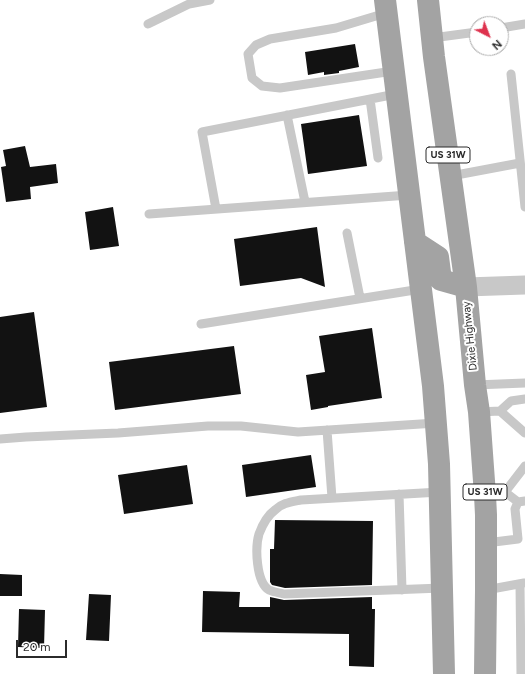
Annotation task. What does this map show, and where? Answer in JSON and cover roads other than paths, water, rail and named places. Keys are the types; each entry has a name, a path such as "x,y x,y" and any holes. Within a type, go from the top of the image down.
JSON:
{"main road":[{"name":"Dixie Highway","path":"428,0 450,176 466,287 475,385 495,493 486,543 485,674"},
{"path":"385,7 433,386 440,492 444,674"},
{"path":"415,242 438,257 441,280 466,287"}],"street":[{"path":"466,287 525,285"}],"lane":[{"path":"148,24 189,4 210,0"},
{"path":"385,7 336,28 270,39 256,45 248,54 252,78 262,86 280,88 394,71"},
{"path":"509,27 525,24"},
{"path":"432,38 469,33"},
{"path":"511,74 525,207"},
{"path":"216,209 202,132 396,94"},
{"path":"370,99 378,158"},
{"path":"287,115 305,202"},
{"path":"450,176 520,163"},
{"path":"149,214 409,195"},
{"path":"347,233 360,298"},
{"path":"201,324 421,289"},
{"path":"475,385 525,382"},
{"path":"479,412 500,411 511,401 525,399"},
{"path":"500,411 525,433"},
{"path":"0,439 26,436 110,433 208,426 241,426 298,432 436,423"},
{"path":"327,430 332,498"},
{"path":"486,543 521,540 515,509 521,502 495,493 525,466"},
{"path":"440,492 300,500 285,503 274,510 266,520 259,533 258,547 259,575 264,585 270,590 284,594 442,588"},
{"path":"399,494 402,590"},
{"path":"486,590 522,584 521,674"}]}
